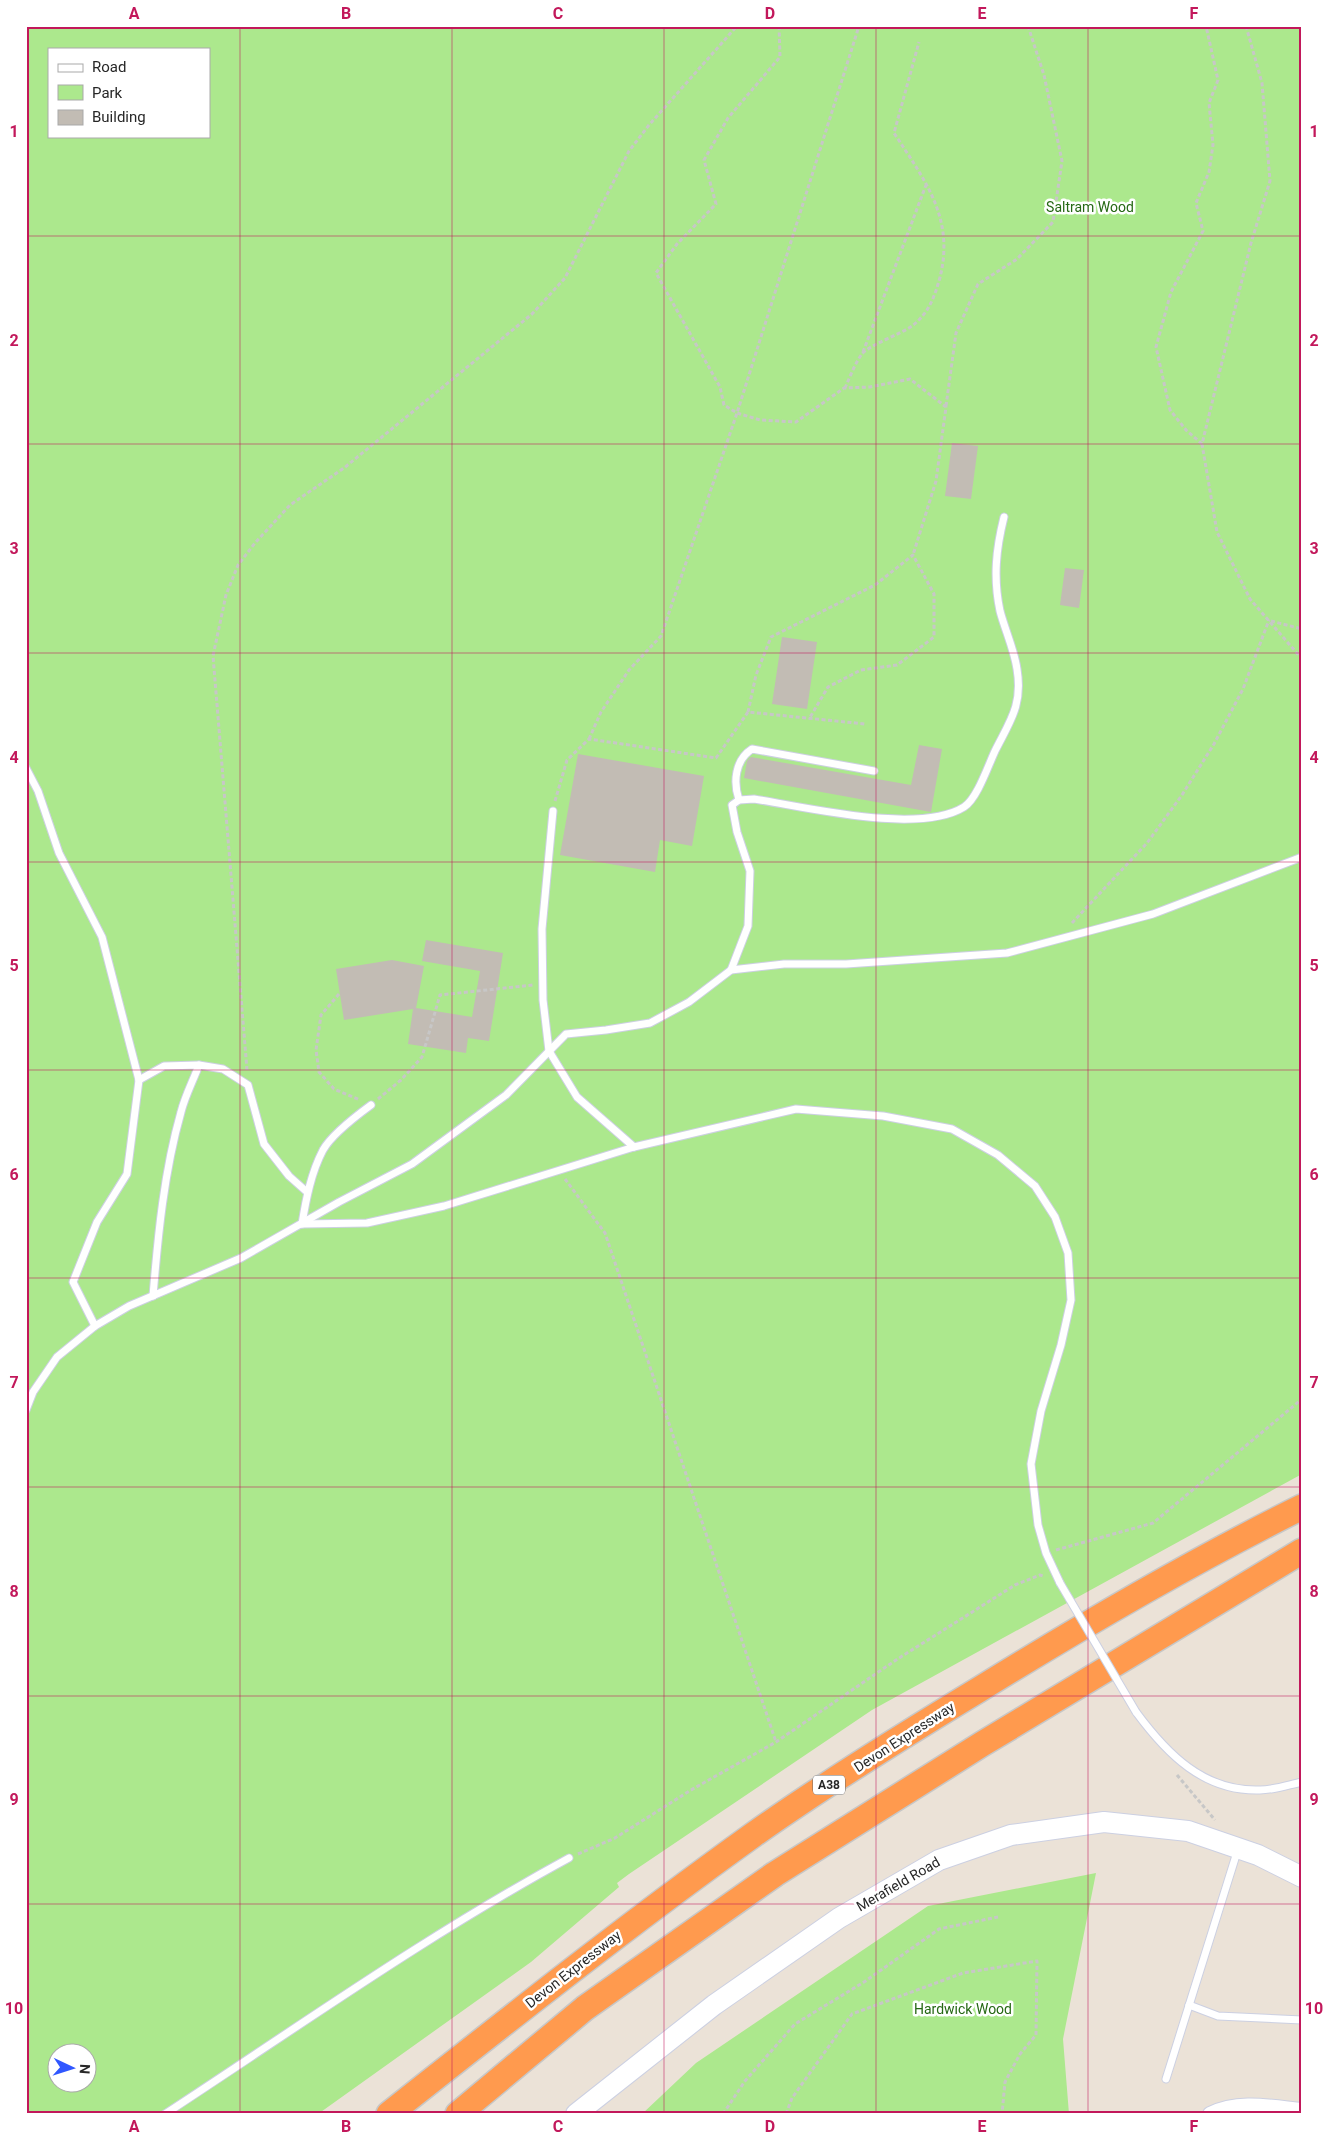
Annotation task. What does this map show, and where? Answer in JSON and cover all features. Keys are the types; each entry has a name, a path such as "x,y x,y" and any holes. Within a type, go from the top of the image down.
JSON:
{"highway":[{"name":"Devon Expressway","path":"389,2114 600,1948 755,1834 931,1719 1113,1607 1248,1533 1302,1507"},
{"path":"458,2114 585,2008 775,1874 982,1744 1301,1551"}],"street":[{"name":"Merafield Road","path":"576,2114 714,2005 839,1918 939,1860 1011,1834 1104,1822 1188,1831 1258,1855 1302,1877"},
{"path":"1210,2114 1225,2107 1260,2105 1302,2110"}],"lane":[{"path":"26,1410 33,1392 57,1357 95,1326 153,1296 241,1258 412,1164 461,1130 506,1095 566,1034 650,1023 689,1002 730,970 748,926 750,871 737,832 732,805 739,800 754,799 893,820 925,819 965,807 977,789 1018,707 1017,669 1000,610 994,575 996,551 1004,517"},
{"path":"739,800 736,777 740,760 752,749 874,770"},
{"path":"26,768 38,791 59,853 102,937 138,1080 127,1174 97,1222 73,1282 95,1326"},
{"path":"552,811 542,929 543,984 549,1051 577,1097 634,1147"},
{"path":"730,970 784,964 864,963 1007,953 1153,914 1302,857"},
{"path":"153,1296 158,1235 167,1178 181,1112 199,1065"},
{"path":"138,1080 164,1066 199,1065 223,1069 248,1085 264,1144 289,1176 308,1192"},
{"path":"302,1224 308,1192 324,1148 349,1122 371,1105"},
{"path":"302,1224 367,1222 444,1206 634,1147 796,1109 883,1116 952,1130 998,1155 1035,1186 1055,1217 1068,1253 1071,1300 1061,1344 1041,1410 1031,1464 1038,1525 1046,1553 1060,1583 1136,1712 1160,1743 1195,1774 1228,1788 1261,1790 1302,1782"},
{"path":"1166,2080 1238,1848"},
{"path":"165,2114 382,1971 526,1881 569,1858"},
{"path":"1189,2005 1218,2016 1302,2020"}],"path":[{"path":"248,1085 213,656 219,622 238,565 255,543 290,505 344,468 532,314 565,278 629,152 649,125 737,26"},
{"path":"779,26 780,57 728,118 704,160 716,204 677,244 656,273 720,387 724,405 736,413 760,420 796,422 844,388 863,352 926,185"},
{"path":"552,811 567,760 589,740 601,712 629,670 661,636 736,413 859,26"},
{"path":"589,740 716,758 748,712 756,674 771,637 875,585 913,555 936,481 956,333 978,284 1017,259 1053,222 1062,161 1044,75 1028,26"},
{"path":"1202,444 1186,430 1170,410 1156,347 1170,292 1204,231 1196,203 1209,172 1214,145 1209,103 1218,80 1206,26"},
{"path":"1246,26 1262,83 1270,181 1251,243 1202,444 1217,532 1250,600 1302,659"},
{"path":"863,352 912,326 922,317 933,300 943,266 943,229 938,208 894,133 919,42"},
{"path":"844,388 870,388 910,379 946,406"},
{"path":"809,718 828,687 861,670 897,665 934,637 934,594 913,555"},
{"path":"1269,620 1302,629"},
{"path":"1058,938 1147,843 1182,795 1214,744 1242,689 1269,620"},
{"path":"748,712 866,724"},
{"path":"339,994 321,1015 316,1050 319,1072 334,1089 371,1105 401,1080 422,1057 440,995 543,984"},
{"path":"560,1170 605,1233 776,1742"},
{"path":"1046,1553 1153,1523 1302,1399"},
{"path":"569,1858 615,1838 691,1790 776,1742 896,1660 1015,1585 1040,1575 1060,1583"},
{"path":"1172,1769 1238,1848"},
{"path":"723,2114 745,2081 795,2024 864,1982 940,1929 998,1917"},
{"path":"786,2114 792,2098 852,2014 963,1974 1037,1961 1036,2035 1020,2054 1005,2082 1002,2114"},
{"path":"26,2112 41,2114"}],"green space":[{"name":"Saltram Wood","path":"26,26 1302,26 1302,1474 872,1710 629,1874 617,1883 619,1887 531,1962 318,2114 26,2114"},
{"name":"Hardwick Wood","path":"1096,1873 1063,2039 1069,2114 642,2114 696,2063 928,1906"}],"building":[{"path":"952,443 978,446 971,499 945,496"},
{"path":"1065,568 1084,570 1079,608 1060,605"},
{"path":"782,637 817,642 807,709 772,704"},
{"path":"919,745 942,749 931,812 744,778 747,761 751,757 911,785"},
{"path":"578,754 704,776 692,846 660,840 655,872 560,855"},
{"path":"426,940 503,953 489,1041 468,1038 466,1053 408,1044 413,1009 344,1020 336,969 392,960 424,966 416,1008 472,1017 480,971 422,961"}]}
